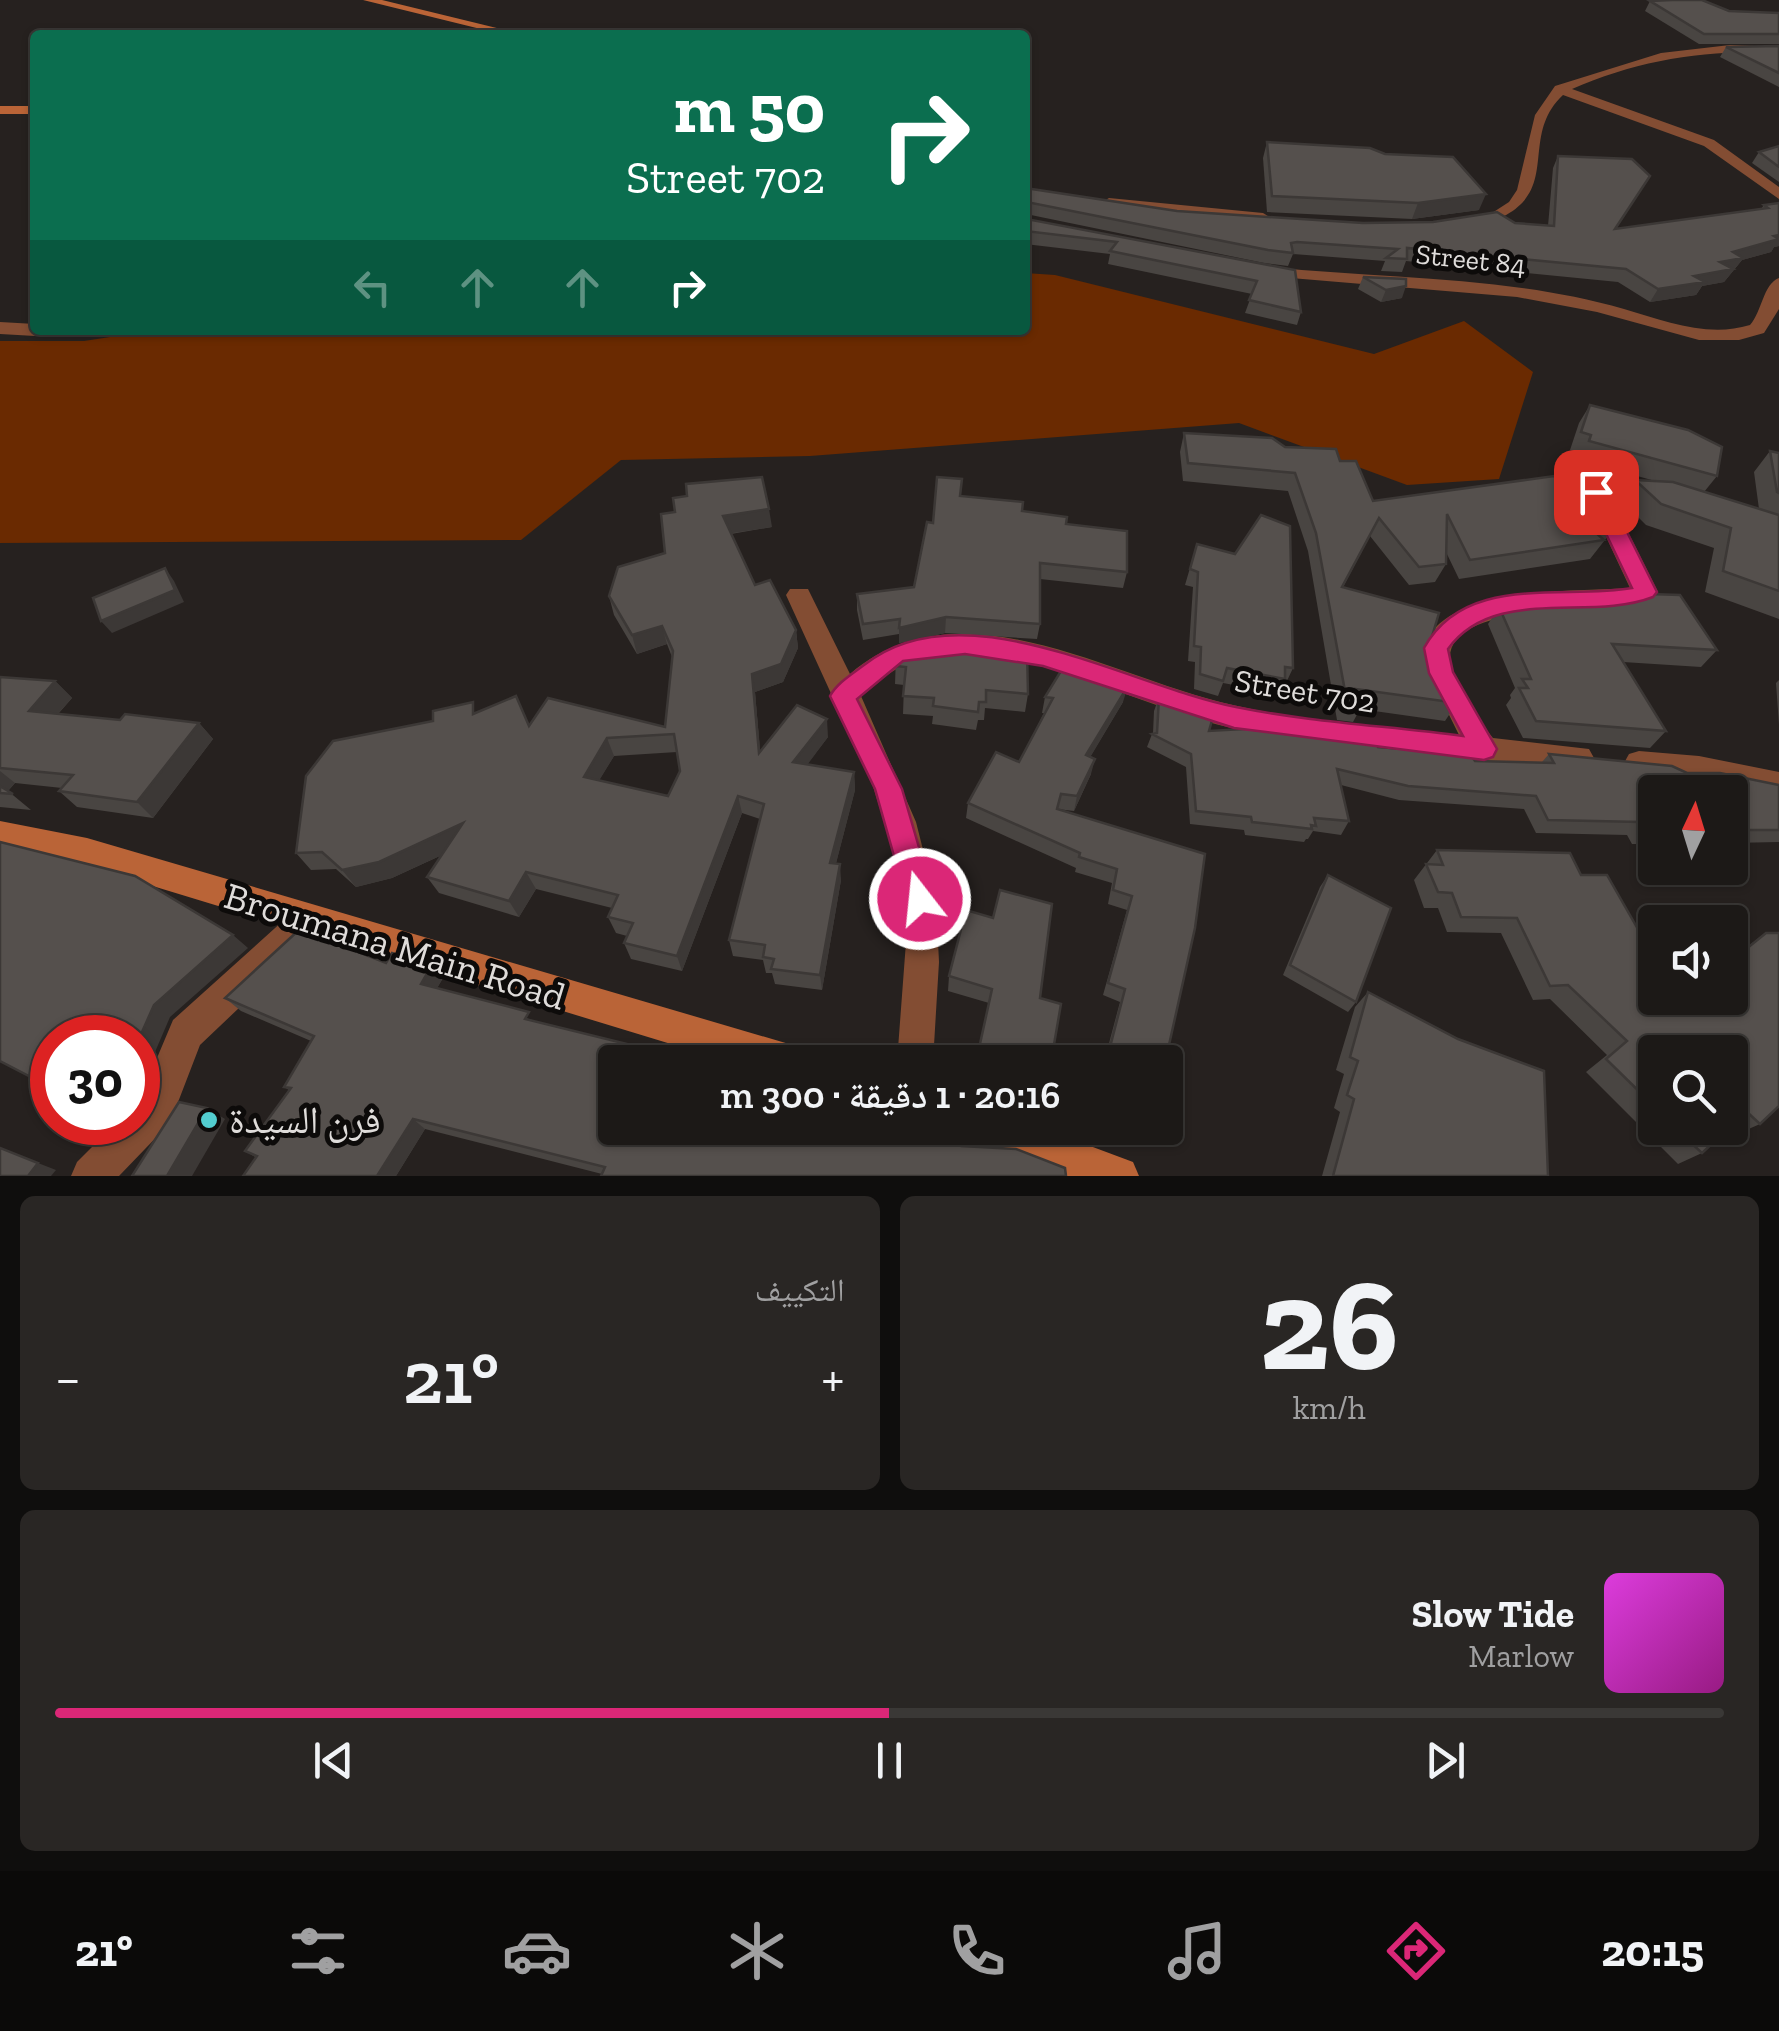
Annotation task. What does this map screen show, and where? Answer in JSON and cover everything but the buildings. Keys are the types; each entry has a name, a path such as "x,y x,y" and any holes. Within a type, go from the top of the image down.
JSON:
{"street":[{"path":"368,0 497,30"},
{"path":"1454,225 1495,219 1512,209 1532,166 1543,112 1560,90 1677,51 1779,50"},
{"path":"1560,90 1709,143 1779,194"},
{"path":"0,110 30,110"},
{"path":"1091,200 1288,220"},
{"name":"Street 84","path":"1237,265 1298,275 1509,289 1556,296 1670,327 1726,334 1757,329 1768,317 1779,283"},
{"path":"0,328 30,330"},
{"path":"1484,749 1441,673 1436,657 1440,642 1474,612 1510,604 1630,597 1645,592 1596,492 1606,486 1634,486 1683,500"},
{"path":"799,594 888,789 920,899 924,968 917,1045"},
{"name":"Street 702","path":"843,696 895,654 920,647 965,645 1043,657 1234,718 1484,749 1699,769 1779,785"},
{"name":"Broumana Main Road","path":"3,839 87,852 307,922 730,1045"},
{"path":"91,1176 157,1110 186,1033 307,922"},
{"path":"1036,1145 1119,1176"}],"shaded area":[{"path":"1030,273 1055,275 1374,354 1464,321 1533,372 1499,479 1407,485 1239,423 810,456 621,460 521,540 0,543 0,341 84,341 123,335 1030,335"}],"place":[{"name":"فرن السيدة","path":"209,1120"}],"route":[{"path":"920,899 888,789 843,696 895,654 920,647 965,645 1043,657 1234,718 1289,728 1484,749 1441,673 1436,648 1446,634 1474,612 1510,604 1630,597 1645,592 1646,587 1596,492"}]}
